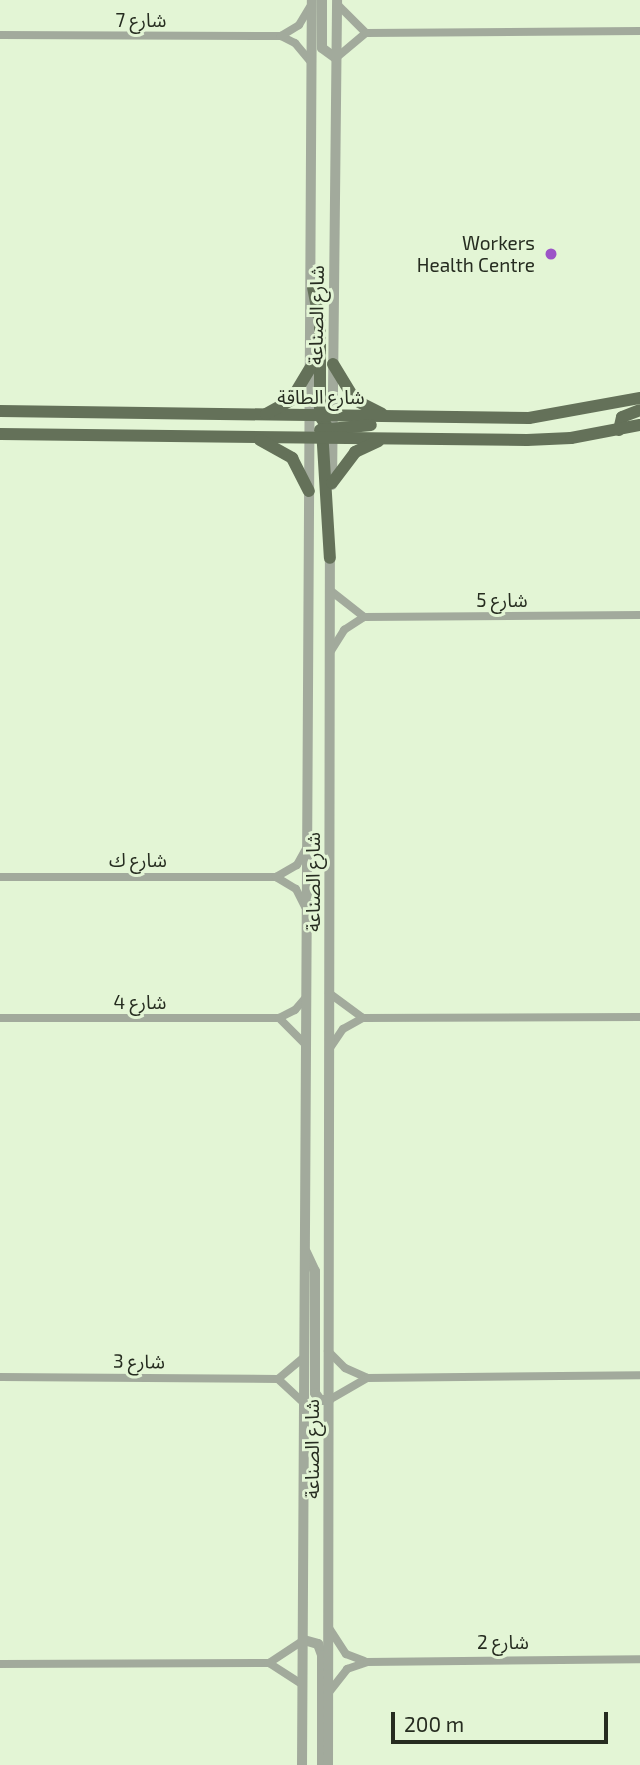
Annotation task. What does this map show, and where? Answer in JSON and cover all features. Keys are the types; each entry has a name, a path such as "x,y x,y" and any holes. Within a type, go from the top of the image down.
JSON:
{"main road":[{"path":"313,286 320,323 322,427 330,558"},
{"path":"333,364 355,400 392,417"},
{"path":"259,416 291,400 310,368"},
{"name":"شارع الطاقة","path":"0,434 253,437 392,417 551,416 640,398"},
{"path":"620,430 622,417 640,410"},
{"name":"شارع الطاقة","path":"0,411 259,416 390,438 527,440 620,430 640,425"},
{"path":"209,437 322,427 417,425 448,418"},
{"path":"253,437 292,458 309,491"},
{"path":"332,483 355,452 390,438"}],"street":[{"path":"310,61 295,43 281,36 305,17 312,0"},
{"name":"شارع الصناعة","path":"312,0 310,61 313,286 310,368 332,483 328,1765"},
{"path":"322,0 323,48 336,58 355,37 366,33 640,31"},
{"path":"337,1 350,21 366,33"},
{"name":"شارع الصناعة","path":"302,1765 309,491 333,364 337,1"},
{"name":"شارع 7","path":"0,35 281,36"},
{"path":"331,591 364,617 344,630 331,651"},
{"name":"شارع 5","path":"364,617 640,615"},
{"path":"306,909 296,889 276,877 297,865 308,844"},
{"name":"شارع ك","path":"0,877 276,877"},
{"path":"329,993 363,1018"},
{"path":"306,1045 279,1018 295,1010 307,996"},
{"path":"330,1048 344,1029 363,1018 640,1017"},
{"name":"شارع 4","path":"0,1018 279,1018"},
{"path":"305,1249 315,1271 315,1393 320,1400 329,1400 367,1378"},
{"path":"328,1351 345,1368 367,1378 640,1375"},
{"path":"304,1356 278,1379 304,1403"},
{"name":"شارع 3","path":"0,1377 278,1379"},
{"path":"329,1629 346,1654 367,1662"},
{"path":"269,1663 303,1640 318,1644 322,1655 322,1765"},
{"name":"شارع 2","path":"367,1662 640,1658"},
{"path":"329,1694 340,1676 367,1662"},
{"path":"0,1664 269,1663 303,1685"}],"place":[{"name":"Workers Health Centre","path":"551,254"}]}
